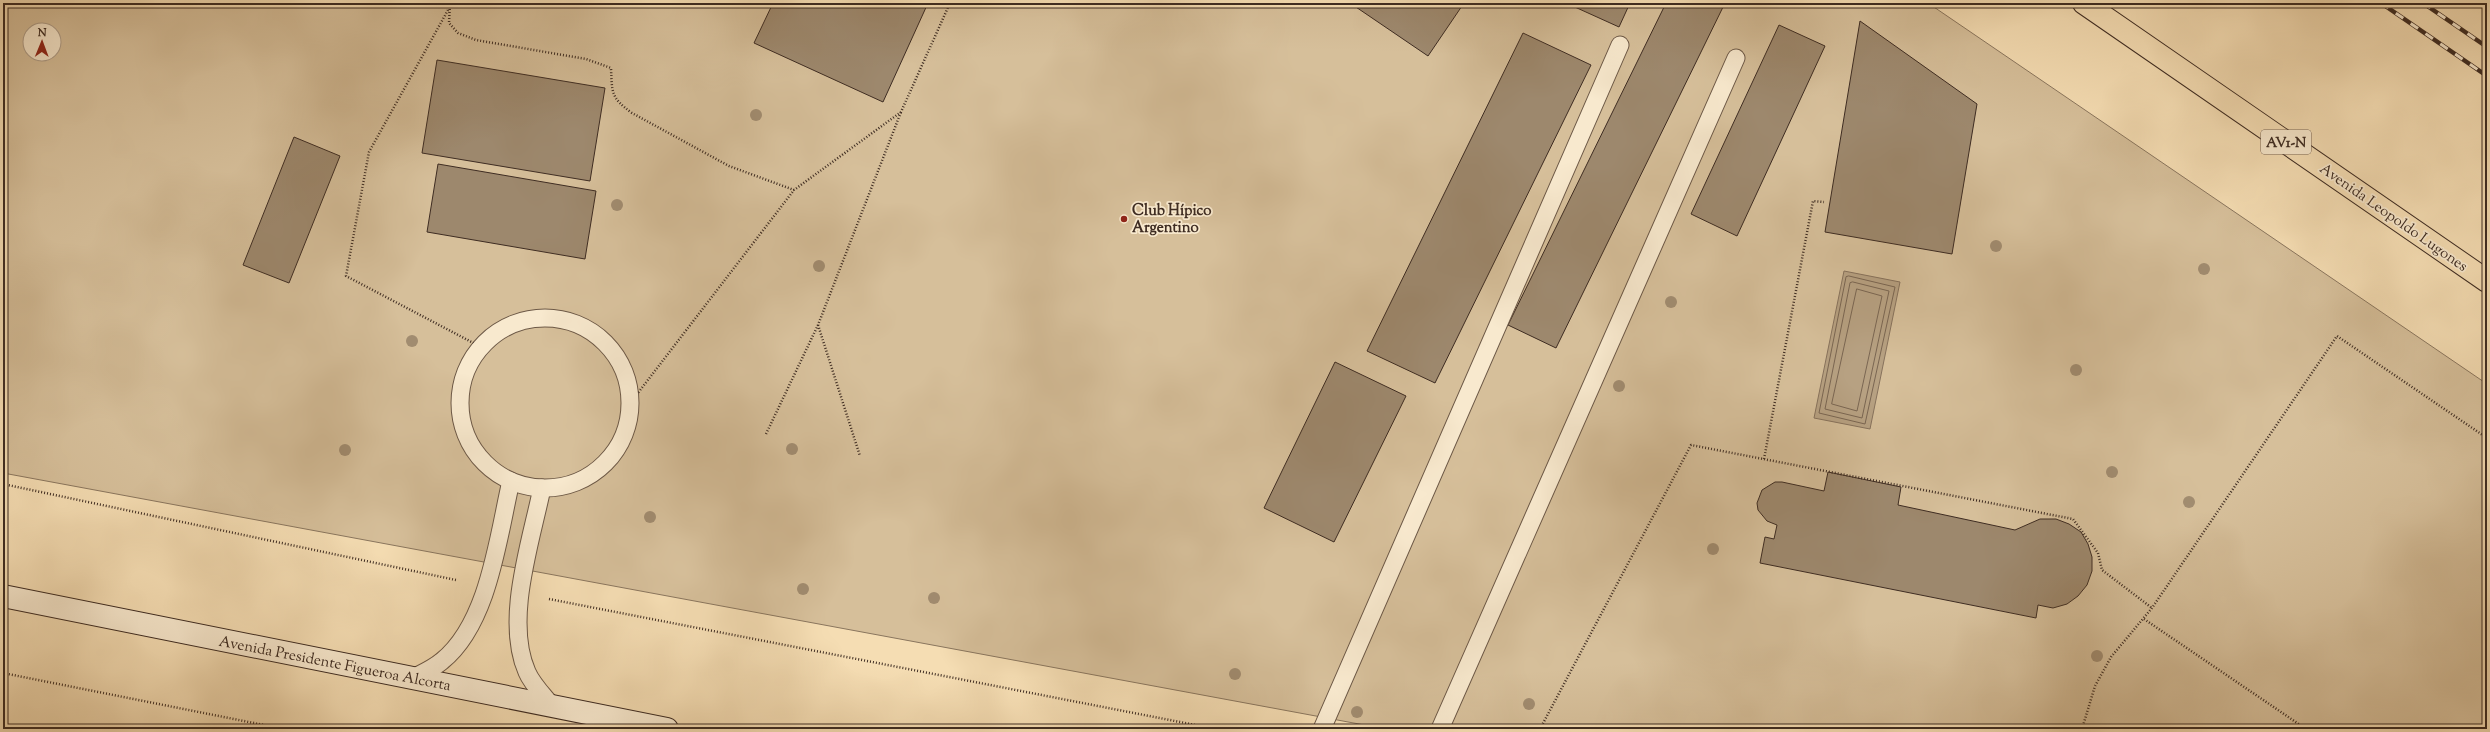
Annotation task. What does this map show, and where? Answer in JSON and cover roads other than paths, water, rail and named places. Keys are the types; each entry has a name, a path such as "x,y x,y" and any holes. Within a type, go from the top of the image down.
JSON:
{"highway":[{"name":"Avenida Leopoldo Lugones","path":"2084,3 2487,281"}],"main road":[{"name":"Avenida Presidente Figueroa Alcorta","path":"3,596 552,706 630,726 667,729"}],"lane":[{"path":"1322,729 1620,45"},
{"path":"1440,729 1736,58"},
{"path":"532,318 561,319 589,330 611,348 626,374 631,402 628,425 619,447 605,464 586,478 565,486 542,488 511,481 489,467 471,446 462,422 462,388 467,369 481,346 504,328 532,318"},
{"path":"413,678 442,660 469,629 487,586 511,481"},
{"path":"542,488 521,594 518,636 527,672 552,706"}],"water":[{"path":"1844,271 1900,282 1870,429 1814,418"}],"railway":[{"path":"2381,3 2487,76"},
{"path":"2423,3 2487,47"}],"place":[{"name":"Club Hípico Argentino","path":"1124,219"}]}
